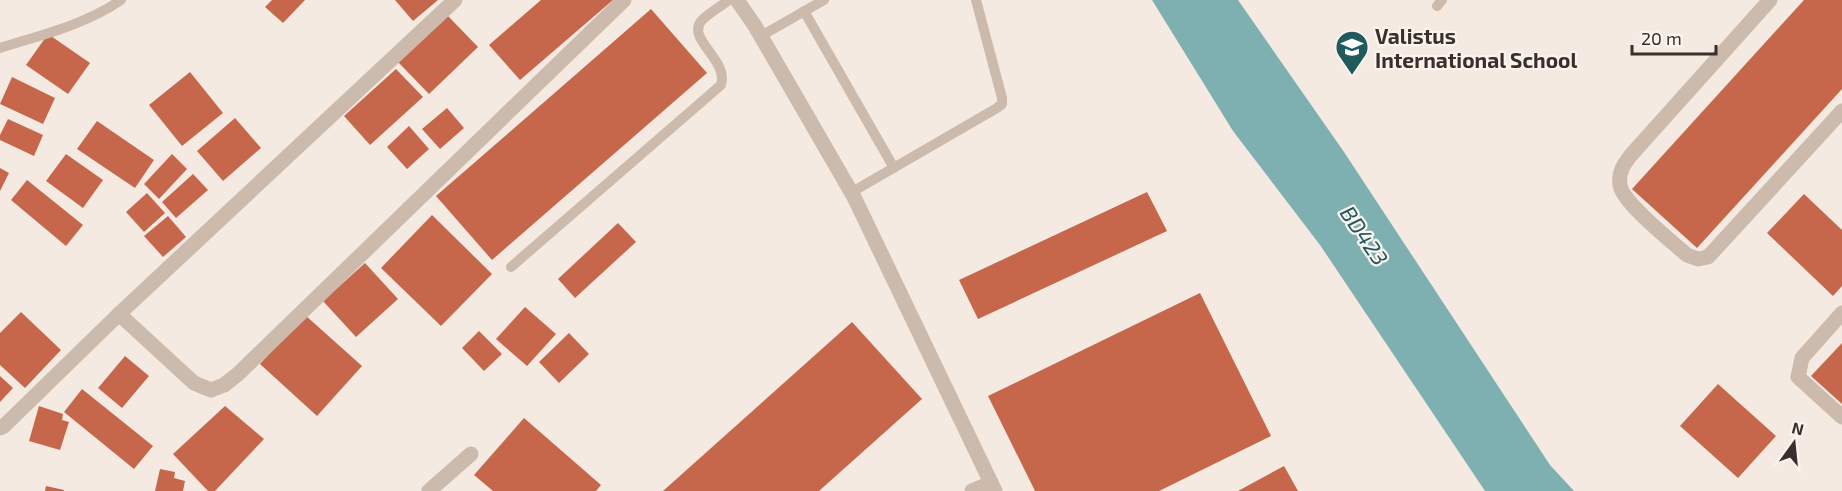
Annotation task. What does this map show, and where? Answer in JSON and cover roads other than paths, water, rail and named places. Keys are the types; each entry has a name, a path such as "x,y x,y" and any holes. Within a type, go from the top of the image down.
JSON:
{"street":[{"path":"0,428 455,0"},
{"path":"119,314 194,383 211,390 224,385 624,0"},
{"path":"736,0 761,36 852,192 993,487 972,491"},
{"path":"1770,0 1630,155 1622,167 1620,188 1634,207 1687,255 1698,259 1708,257 1842,111"},
{"path":"1842,314 1802,358 1798,376 1842,417"},
{"path":"429,491 471,454"}],"lane":[{"path":"0,48 80,23 121,0"},
{"path":"511,267 721,85 723,77 721,68 697,34 702,20 729,0"},
{"path":"761,36 824,0"},
{"path":"852,192 1002,104 976,0"},
{"path":"804,11 894,168"}],"water":[{"name":"BD423","path":"1152,0 1238,0 1344,152 1550,465 1574,491 1485,491 1320,245 1233,131"}],"place":[{"name":"Valistus International School","path":"1352,76"}]}
